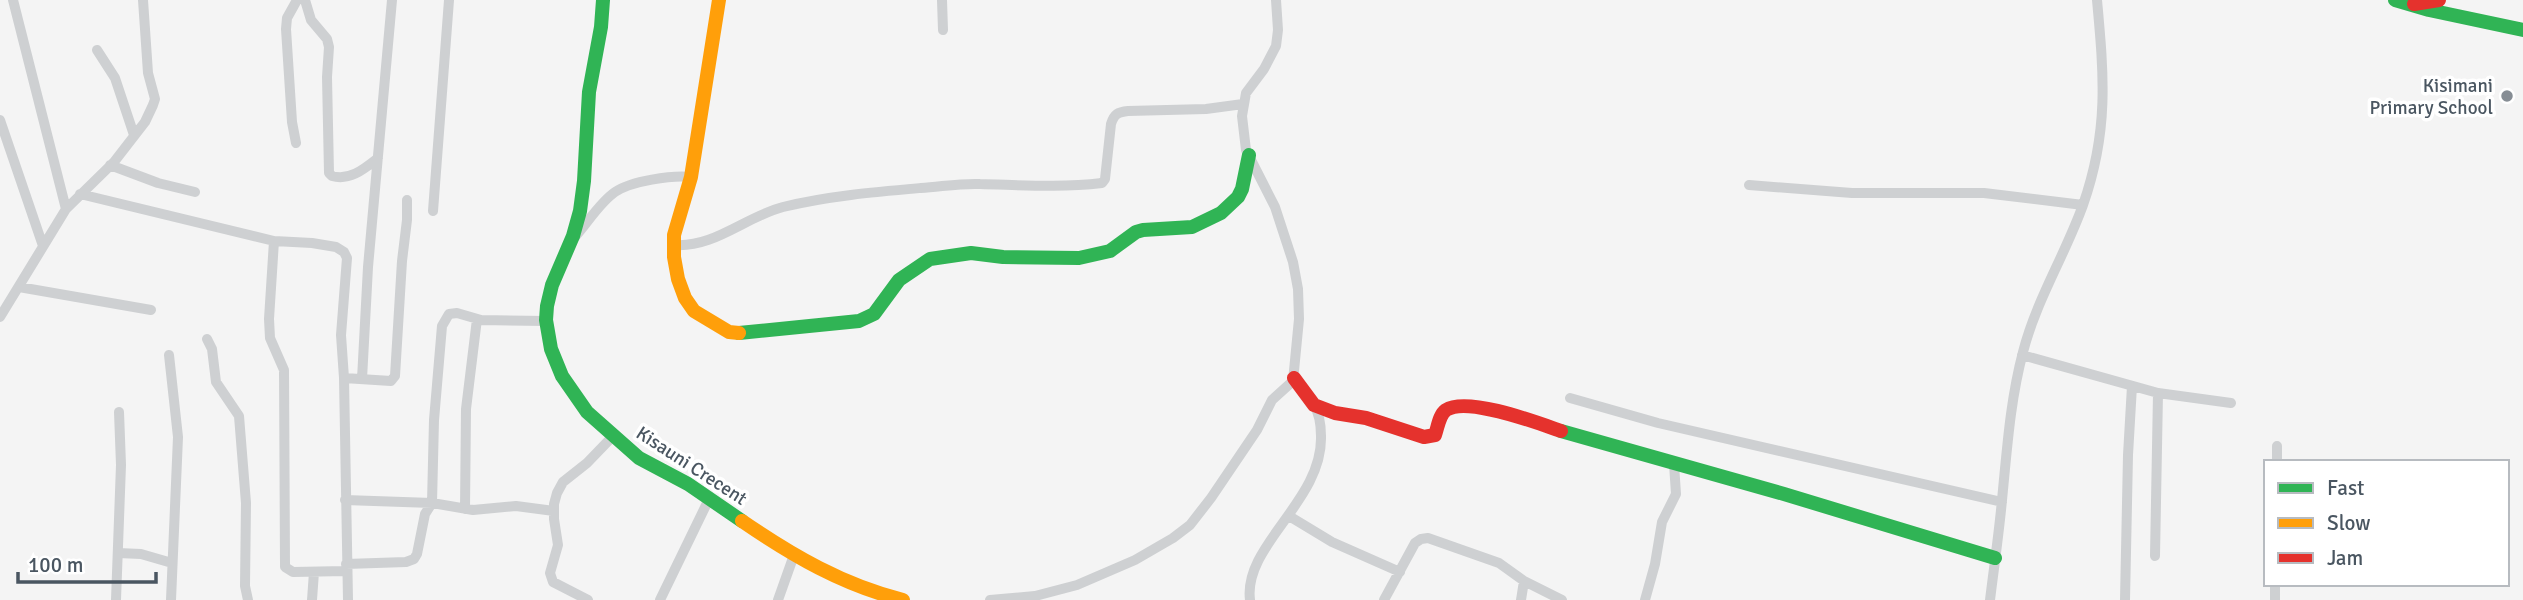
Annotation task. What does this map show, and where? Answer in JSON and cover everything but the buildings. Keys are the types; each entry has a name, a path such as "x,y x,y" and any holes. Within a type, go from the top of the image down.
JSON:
{"street":[{"path":"13,0 66,209"},
{"path":"0,317 66,209 110,165 145,122 155,99 148,73 143,0"},
{"path":"296,143 292,122 286,29 287,18 297,0"},
{"path":"306,0 311,20 327,39 329,47 329,173 340,178 348,177 378,158"},
{"path":"362,379 368,267 392,0"},
{"path":"433,211 449,0"},
{"name":"Kisauni Crecent","path":"603,0 603,26 588,105 587,170 576,226 550,295 546,321 552,353 567,386 588,412 643,461 691,485 794,555 846,582 904,600"},
{"path":"719,0 691,177 677,220 674,245 678,279 685,298 694,312 729,332 773,332 859,321 874,314 911,270 942,256 971,253 1003,257 1079,258 1110,251 1143,230 1192,227 1221,213 1238,197 1245,182 1249,155"},
{"path":"942,0 943,30"},
{"path":"990,600 1035,596 1077,585 1135,560 1173,538 1190,525 1211,498 1257,430 1272,400 1294,377 1299,308 1293,262 1275,207 1249,155 1243,130 1243,104 1246,93 1276,47 1276,0"},
{"path":"1990,600 2007,433 2022,355 2031,322 2082,205 2098,156 2103,116 2103,60 2097,0"},
{"path":"2395,0 2523,30"},
{"path":"2409,5 2439,0"},
{"path":"97,50 115,78 134,135"},
{"path":"674,245 704,244 747,221 781,208 862,194 978,184 1055,187 1102,183 1105,179 1111,124 1116,114 1243,104"},
{"path":"0,120 43,246"},
{"path":"110,165 158,183 195,192"},
{"path":"569,244 617,190 676,175 691,177"},
{"path":"1749,185 1852,193 1984,193 2082,205"},
{"path":"80,194 274,241 312,243 336,247 344,252 347,258 341,335 348,600"},
{"path":"344,378 391,381 395,376 407,200"},
{"path":"274,241 270,338 284,370 285,567 293,572 314,572 414,559 425,514 432,503 434,420 442,326 449,314 457,313 477,319 546,321"},
{"path":"19,287 151,310"},
{"path":"465,509 467,409 477,319"},
{"path":"207,340 212,349 216,382 239,416 246,503 248,600"},
{"path":"169,355 178,437 171,600"},
{"path":"2022,355 2158,393 2231,403"},
{"path":"1250,600 1253,572 1275,533 1313,477 1320,454 1320,418 1294,377"},
{"path":"2125,600 2127,455 2132,386"},
{"path":"2155,556 2158,393"},
{"path":"1570,398 1658,423 2002,502"},
{"path":"1314,405 1428,437 1437,432 1441,414 1446,409 1465,407 1508,414 1995,558"},
{"path":"116,600 121,465 119,412"},
{"path":"588,600 551,579 550,573 558,545 554,511 557,492 563,482 587,463 614,435"},
{"path":"2277,446 2277,460"},
{"path":"1645,600 1655,564 1662,522 1676,494 1674,464"},
{"path":"660,600 709,499"},
{"path":"345,500 432,503 465,509 516,506 554,511"},
{"path":"1289,516 1332,541 1400,572"},
{"path":"1384,600 1415,543 1428,538 1499,563 1524,582 1562,600"},
{"path":"117,553 141,554 172,564"},
{"path":"778,600 794,555"},
{"path":"312,600 314,572"},
{"path":"1521,600 1524,582"}],"traffic: fast":[{"path":"603,0 589,92 580,211 573,236 552,285 547,306 546,320 551,349 562,376 587,412 639,458 688,484 742,521"},
{"path":"2395,0 2523,30"},
{"path":"739,333 859,321 874,314 899,280 930,259 971,253 1003,257 1079,258 1110,251 1143,230 1192,227 1221,213 1238,197 1249,155"},
{"path":"1561,431 1784,494 1995,558"}],"traffic: slow":[{"path":"719,0 691,177 674,235 674,257 685,298 694,311 729,332 739,333"},
{"path":"742,521 780,546 839,578 903,600"}],"traffic: jam":[{"path":"2414,4 2439,0"},
{"path":"1294,378 1314,405 1424,437 1435,435 1440,418 1446,410 1470,406 1503,412 1561,431"}],"place":[{"name":"Kisimani Primary School","path":"2507,96"}]}
